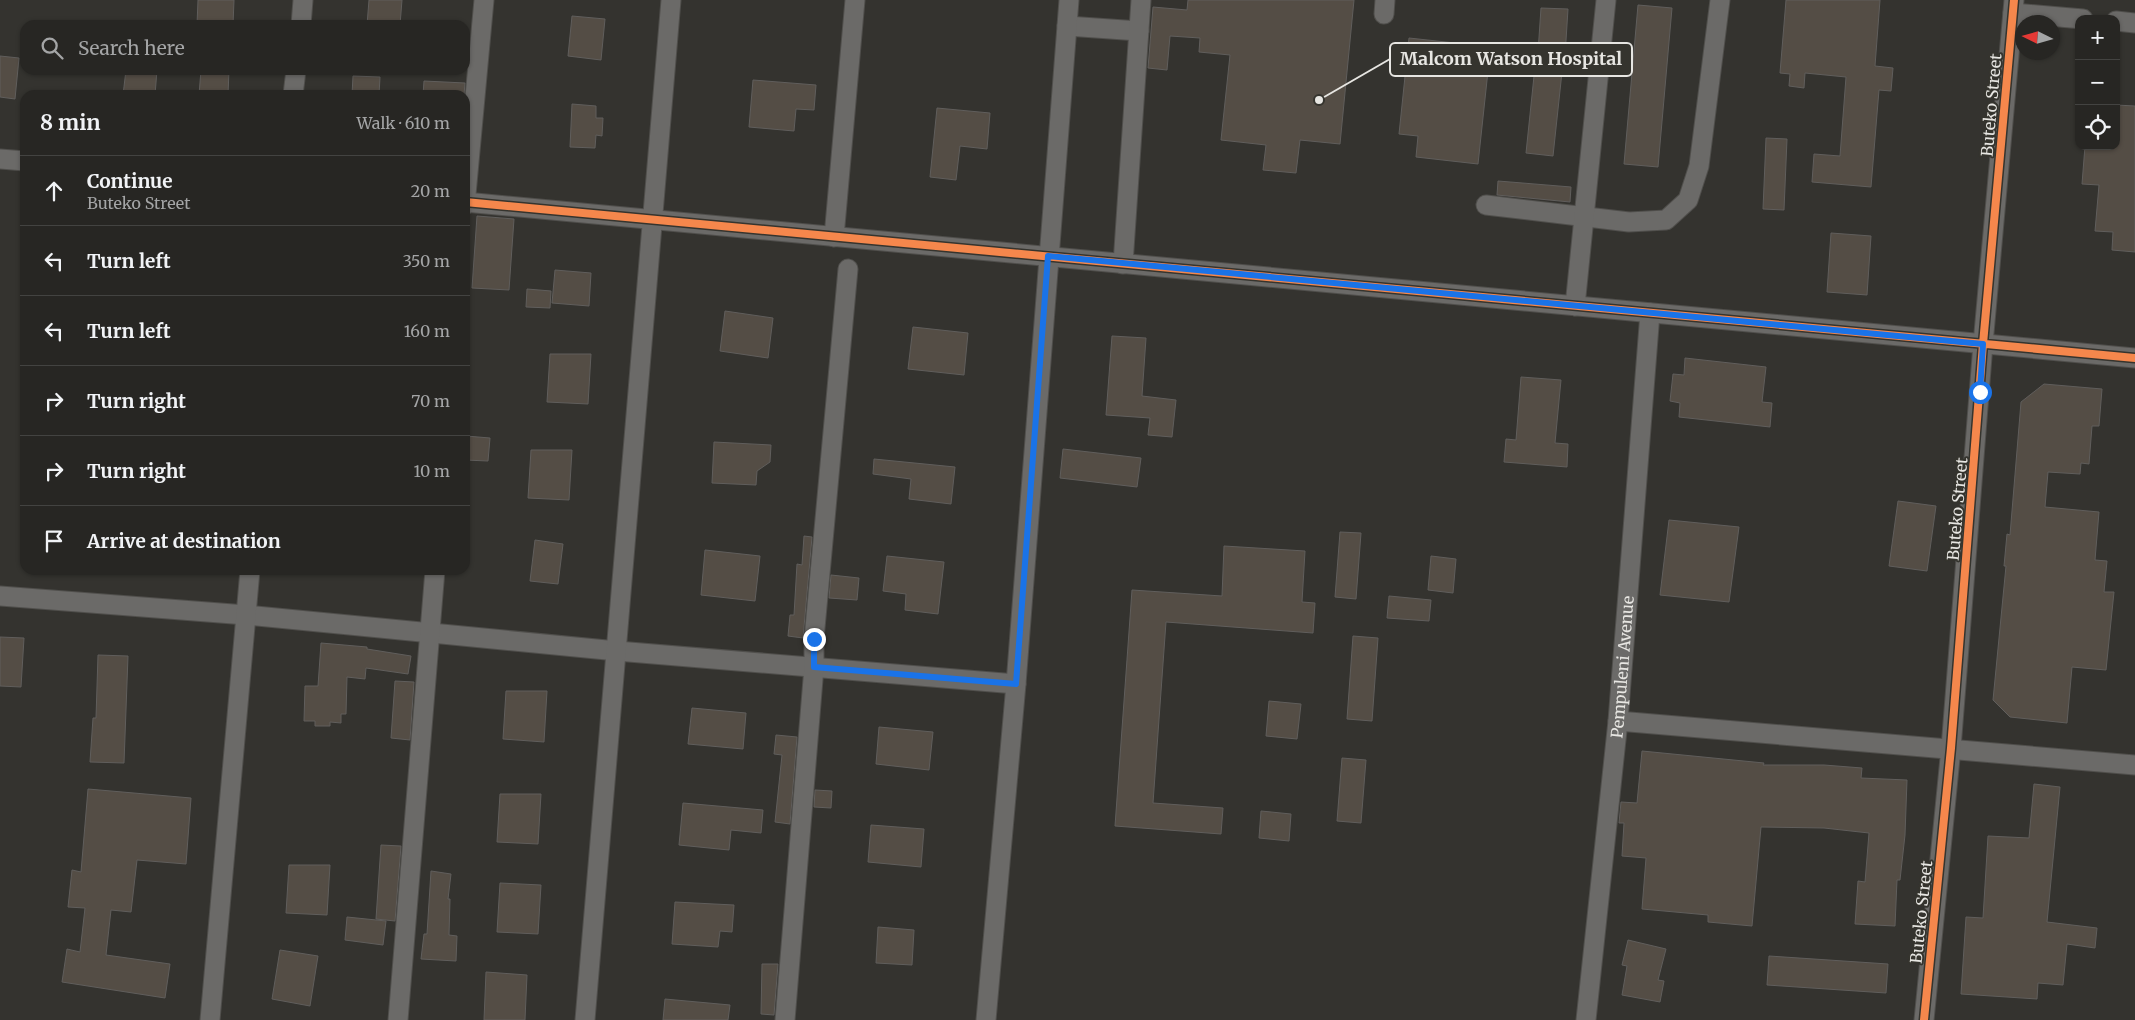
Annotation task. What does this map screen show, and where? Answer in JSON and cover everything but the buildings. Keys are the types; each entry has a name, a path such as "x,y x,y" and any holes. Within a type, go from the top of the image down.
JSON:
{"street":[{"path":"301,20 303,0"},
{"path":"470,150 484,0"},
{"path":"585,1020 671,0"},
{"path":"834,237 855,0"},
{"path":"986,1020 1016,684 1069,0"},
{"path":"1123,264 1141,0"},
{"path":"1575,306 1606,0"},
{"path":"1486,205 1629,222 1666,220 1688,200 1699,166 1720,0"},
{"path":"2014,7 2075,18"},
{"name":"Buteko Street","path":"1924,1020 1951,748 1983,344 2014,7"},
{"path":"2120,22 2135,23"},
{"path":"1067,26 1139,31"},
{"path":"294,90 295,75"},
{"path":"0,158 20,160"},
{"path":"470,203 2135,358"},
{"path":"785,1020 814,667 814,639 848,269"},
{"name":"Pempuleni Avenue","path":"1586,1020 1618,721 1650,313"},
{"path":"210,1020 250,575"},
{"path":"398,1020 435,575"},
{"path":"0,596 246,615 617,651 1016,684"},
{"path":"1618,721 2135,765"}],"cycle path":[{"path":"1924,1020 1951,748 1983,344 2014,0"},
{"path":"470,202 2135,358"}],"place":[{"name":"Malcom Watson Hospital","path":"1319,100"}],"route":[{"path":"814,639 814,667 1016,684 1048,256 1983,344 1980,392"}]}
